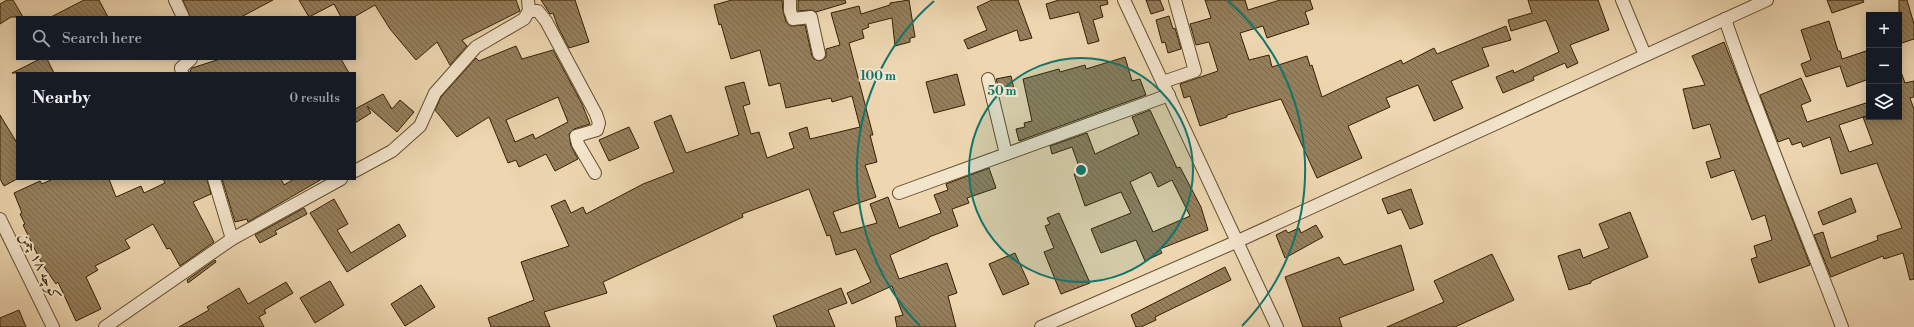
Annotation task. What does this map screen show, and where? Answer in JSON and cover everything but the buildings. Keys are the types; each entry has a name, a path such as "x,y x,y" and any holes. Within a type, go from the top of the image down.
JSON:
{"street":[{"path":"175,0 183,16"},
{"path":"790,0 790,11 793,19 811,17 819,54"},
{"path":"1124,0 1277,327"},
{"path":"1163,82 1195,70 1175,0"},
{"path":"1622,0 1645,55"},
{"path":"1041,327 1238,241 1767,0"},
{"path":"356,170 392,151 420,126 435,93 476,47 524,19 528,5 538,11 546,21 596,114 598,123 597,130 576,136 578,144 595,173"},
{"path":"1725,19 1769,142 1792,195 1842,327"},
{"path":"182,72 181,68 190,60"},
{"path":"988,79 1006,154"},
{"path":"899,192 1169,95"},
{"path":"214,180 232,239"},
{"path":"105,327 232,239 339,180"},
{"name":"كوچه ١٨ چمن","path":"0,219 53,327"}]}
